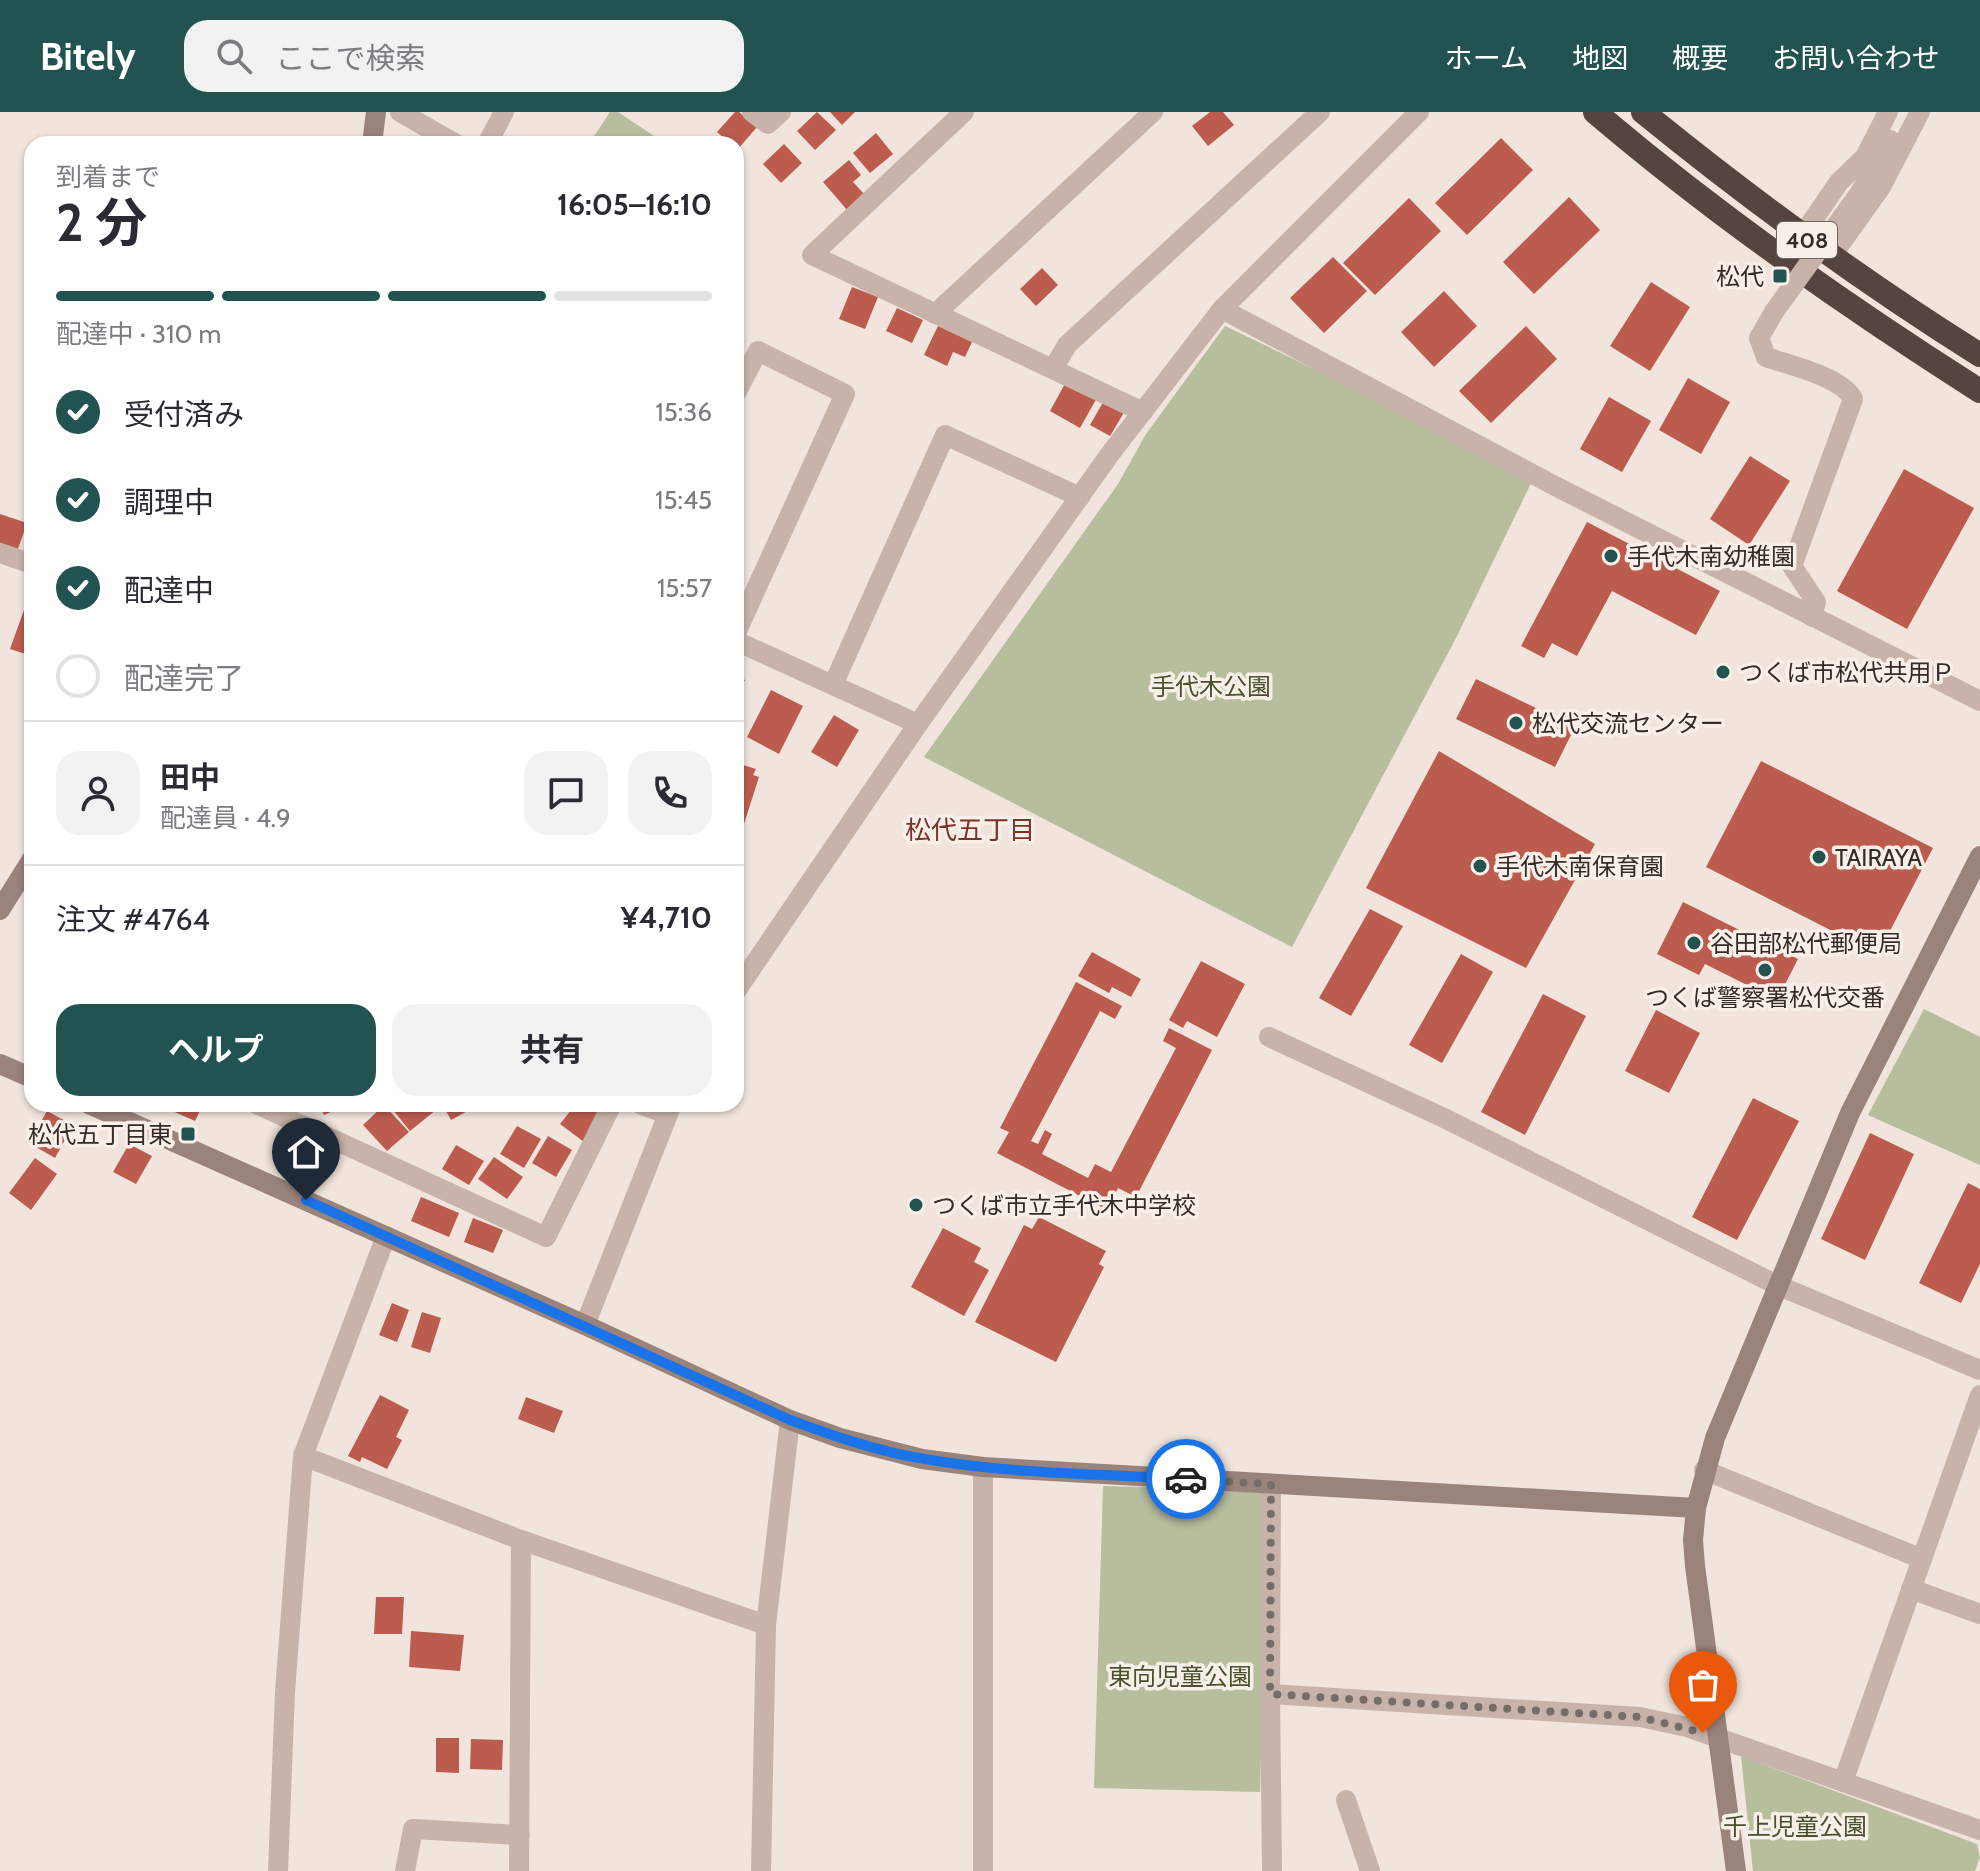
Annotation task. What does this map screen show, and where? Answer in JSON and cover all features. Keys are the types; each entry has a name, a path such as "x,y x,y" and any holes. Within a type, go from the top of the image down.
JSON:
{"highway":[{"name":"408","path":"1595,112 1688,187 1815,282 1980,391"},
{"name":"408","path":"1643,112 1831,257 1980,355"}],"street":[{"path":"373,136 376,112"},
{"path":"400,112 442,136"},
{"path":"491,136 504,112"},
{"path":"752,112 768,124 781,112"},
{"path":"964,112 812,255 1143,412"},
{"path":"935,314 1153,112"},
{"path":"1053,369 1067,345 1320,112"},
{"path":"1802,236 1839,182 1865,157 1888,112"},
{"path":"1812,617 1816,602 1792,566 1853,399 1849,391 1835,382 1766,357 1759,338 1774,312 1861,191 1905,112"},
{"path":"1831,257 1881,187 1920,112"},
{"path":"744,979 918,724 1080,497 1222,309 1411,115"},
{"path":"1222,309 1555,486 1980,701"},
{"path":"744,378 758,351 845,394 744,615"},
{"path":"833,685 945,435 1080,497"},
{"path":"0,553 24,561"},
{"path":"744,645 918,724"},
{"path":"1736,1871 1695,1566 1693,1540 1696,1508 1704,1470 1777,1285 1850,1113 1980,856"},
{"path":"0,910 24,872"},
{"path":"1269,1037 1444,1118 1777,1285 1980,1370"},
{"path":"0,1064 24,1074"},
{"path":"110,1112 790,1420 840,1438 922,1459 983,1467 1696,1508"},
{"path":"273,1112 546,1237 608,1112"},
{"path":"585,1325 668,1112"},
{"path":"278,1871 285,1692 303,1456 386,1236"},
{"path":"1843,1782 1980,1395"},
{"path":"761,1871 766,1625 790,1420"},
{"path":"303,1456 521,1540 766,1625"},
{"path":"983,1467 983,1871"},
{"path":"1704,1470 1922,1559"},
{"path":"1271,1484 1272,1871"},
{"path":"519,1871 521,1540"},
{"path":"1911,1589 1980,1614"},
{"path":"1270,1694 1640,1717 1687,1727 1980,1830"},
{"path":"1346,1800 1370,1871"},
{"path":"405,1871 413,1829 520,1835"}],"green space":[{"path":"610,112 618,112 654,136 594,136"},
{"name":"手代木公園","path":"1225,326 1535,475 1456,638 1292,947 924,757 1118,484 1146,434"},
{"path":"1924,1009 1980,1037 1980,1165 1868,1115"},
{"name":"東向児童公園","path":"1103,1486 1268,1490 1260,1792 1094,1788"},
{"name":"千上児童公園","path":"1741,1756 1977,1844 1980,1857 1975,1871 1753,1871"}],"building":[{"path":"735,112 757,127 744,142 744,136 722,136 717,132"},
{"path":"817,112 836,130 815,150 797,131"},
{"path":"830,112 855,112 842,125"},
{"path":"1210,112 1223,112 1234,125 1208,146 1192,126"},
{"path":"876,133 893,154 870,173 853,153"},
{"path":"1501,138 1533,170 1467,235 1435,203"},
{"path":"784,144 802,163 781,183 763,164"},
{"path":"849,160 861,175 853,182 866,196 848,211 823,182"},
{"path":"1569,197 1600,230 1534,294 1503,262"},
{"path":"1409,198 1441,231 1375,295 1343,263"},
{"path":"1333,257 1367,291 1324,333 1290,298"},
{"path":"1042,268 1058,285 1036,306 1020,289"},
{"path":"1651,282 1690,307 1650,371 1610,346"},
{"path":"852,287 878,297 865,329 839,319"},
{"path":"1444,291 1477,326 1434,367 1401,332"},
{"path":"897,308 923,320 912,343 886,331"},
{"path":"938,326 972,342 965,357 953,352 947,366 924,355"},
{"path":"1526,326 1557,359 1491,423 1459,391"},
{"path":"1688,378 1730,402 1701,454 1659,430"},
{"path":"1067,380 1098,396 1080,428 1050,411"},
{"path":"1106,397 1126,409 1110,436 1090,425"},
{"path":"1609,397 1651,421 1622,472 1580,449"},
{"path":"1750,456 1790,481 1749,545 1710,519"},
{"path":"1904,469 1974,508 1907,629 1837,591"},
{"path":"0,514 24,522 18,549 0,543"},
{"name":"手代木南幼稚園","path":"1587,522 1720,591 1696,635 1612,591 1577,656 1552,643 1544,658 1521,646"},
{"path":"24,610 24,653 10,649"},
{"name":"松代交流センター","path":"1476,679 1575,727 1555,767 1456,719"},
{"path":"771,690 803,706 779,754 747,737"},
{"path":"834,715 859,730 837,767 811,752"},
{"name":"手代木南保育園","path":"1439,751 1595,844 1526,968 1366,888"},
{"name":"TAIRAYA","path":"1761,761 1933,848 1878,954 1706,867"},
{"path":"744,765 756,769 753,775 759,777 744,824"},
{"path":"1683,902 1798,959 1777,1000 1705,964 1699,975 1657,954"},
{"path":"1370,909 1403,926 1351,1016 1319,998"},
{"path":"1092,952 1141,979 1131,997 1112,987 1109,993 1078,976"},
{"path":"1461,954 1493,972 1442,1063 1409,1045"},
{"path":"1201,961 1245,984 1217,1037 1187,1021 1183,1028 1169,1020"},
{"path":"1076,982 1122,1006 1115,1019 1100,1011 1031,1141 1038,1144 1045,1130 1052,1134 1042,1154 1088,1178 1095,1164 1111,1172 1176,1048 1163,1041 1169,1028 1212,1050 1136,1197 1118,1188 1107,1210 997,1153 1009,1132 1000,1128"},
{"path":"1543,994 1586,1016 1525,1135 1481,1112"},
{"path":"1656,1010 1700,1033 1669,1093 1625,1071"},
{"path":"1753,1098 1799,1121 1737,1240 1692,1217"},
{"path":"46,1112 73,1125 55,1158 29,1143"},
{"path":"175,1112 199,1112 195,1121"},
{"path":"377,1112 390,1112 409,1132 387,1151 363,1125"},
{"path":"395,1112 434,1112 410,1131"},
{"path":"446,1112 466,1112 451,1120"},
{"path":"570,1112 599,1112 604,1116 584,1142 560,1124"},
{"path":"517,1126 541,1139 524,1168 500,1154"},
{"path":"1870,1133 1914,1154 1865,1260 1821,1239"},
{"path":"548,1136 572,1150 556,1177 532,1163"},
{"path":"129,1144 152,1156 136,1184 113,1172"},
{"path":"456,1145 484,1161 469,1185 442,1169"},
{"path":"494,1157 523,1177 507,1199 478,1179"},
{"path":"35,1158 57,1174 31,1210 9,1193"},
{"path":"1968,1183 1980,1189 1980,1264 1961,1303 1919,1283"},
{"path":"421,1197 459,1213 449,1237 411,1221"},
{"path":"1039,1217 1106,1251 1099,1264 1104,1267 1056,1362 975,1322 1024,1225 1032,1229"},
{"path":"473,1218 503,1230 493,1253 464,1242"},
{"path":"943,1228 981,1248 974,1262 989,1270 964,1316 911,1287"},
{"path":"392,1303 409,1310 397,1342 379,1335"},
{"path":"422,1312 441,1318 430,1353 411,1347"},
{"path":"380,1395 409,1410 396,1437 402,1440 387,1469 362,1457 360,1462 348,1456"},
{"path":"526,1397 563,1411 554,1433 518,1419"},
{"path":"376,1597 404,1597 402,1634 374,1634"},
{"path":"411,1631 464,1635 460,1671 409,1667"},
{"path":"436,1738 459,1738 459,1773 436,1772"},
{"path":"471,1739 503,1740 502,1770 470,1769"}],"way so far":[{"path":"1186,1479 1271,1484 1270,1694 1640,1717 1703,1733"}],"place":[{"name":"松代","path":"1780,276"},
{"name":"手代木南幼稚園","path":"1611,556"},
{"name":"つくば市松代共用Ｐ","path":"1723,672"},
{"name":"松代交流センター","path":"1516,723"},
{"name":"TAIRAYA","path":"1819,857"},
{"name":"手代木南保育園","path":"1480,866"},
{"name":"谷田部松代郵便局","path":"1694,943"},
{"name":"つくば警察署松代交番","path":"1765,970"},
{"name":"松代五丁目東","path":"188,1134"},
{"name":"つくば市立手代木中学校","path":"916,1205"}],"district":[{"name":"松代五丁目","path":"970,830"}],"route":[{"path":"306,1200 790,1420 840,1438 922,1459 983,1467 1186,1479"}]}
